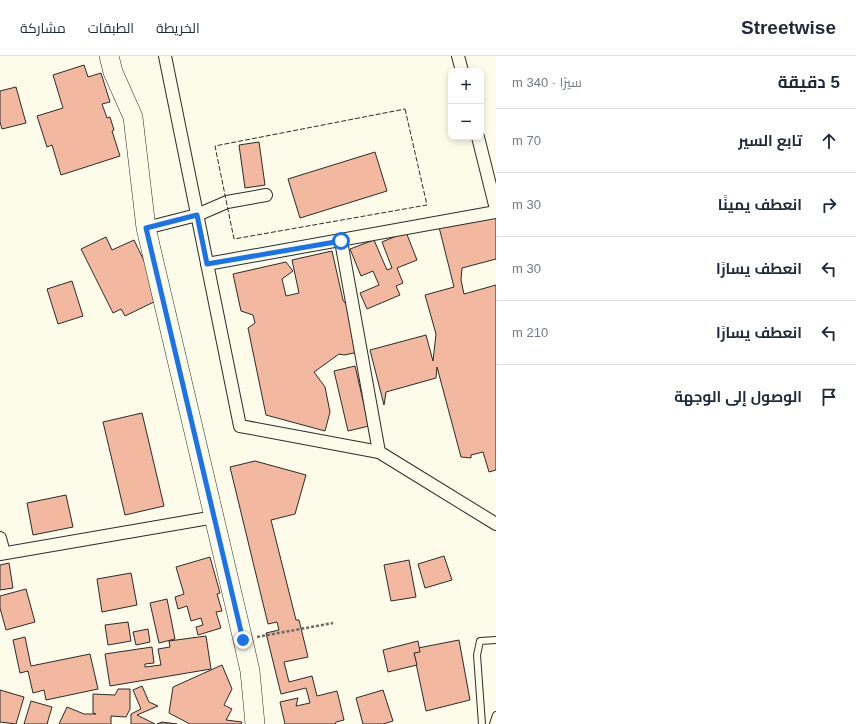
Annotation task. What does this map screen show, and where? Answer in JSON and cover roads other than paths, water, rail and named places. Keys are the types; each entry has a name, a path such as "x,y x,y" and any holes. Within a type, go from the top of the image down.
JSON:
{"main road":[{"path":"109,56 113,72 133,117 146,228 250,670 255,724"}],"street":[{"path":"165,56 240,426 379,452 496,524"},
{"path":"458,56 461,68"},
{"path":"207,264 341,241 496,210 479,140"},
{"path":"146,228 197,215 226,202 266,194"},
{"path":"341,241 379,452"},
{"path":"0,538 2,553 215,517"}],"lane":[{"path":"482,724 477,655 480,641 496,640"},
{"path":"493,724 496,715"}]}
